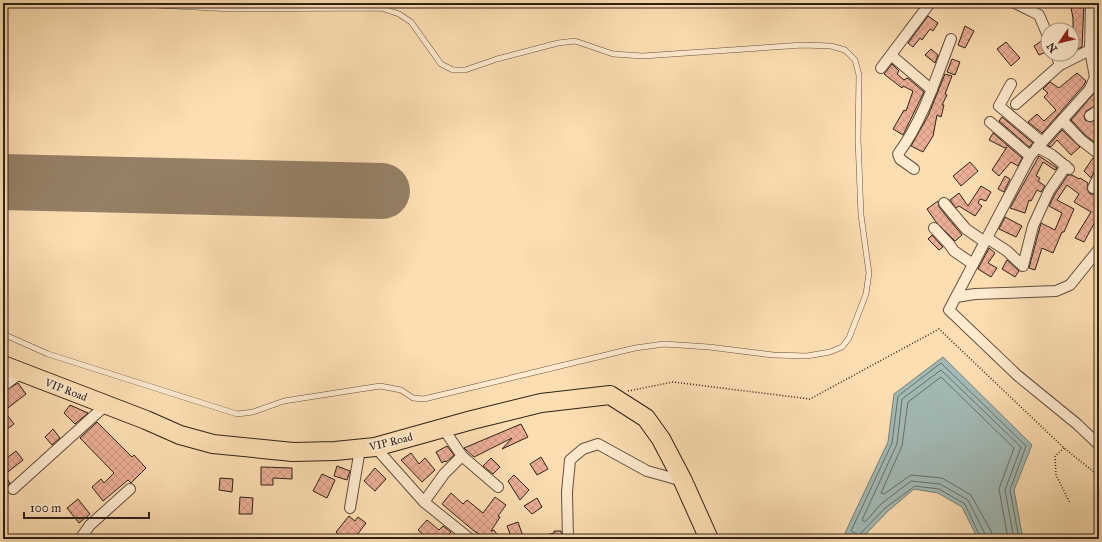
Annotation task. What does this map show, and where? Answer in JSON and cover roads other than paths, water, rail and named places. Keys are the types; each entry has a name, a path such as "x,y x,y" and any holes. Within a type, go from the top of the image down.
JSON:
{"highway":[{"name":"VIP Road","path":"3,365 180,435 213,444 293,452 335,451 368,448 541,404 610,395 646,418 660,439 683,481"},
{"path":"683,481 709,539"}],"street":[{"path":"881,68 930,3"},
{"path":"1015,3 1039,15 1042,22"},
{"path":"1091,3 1090,46 1097,77 1090,89 1030,156 949,310 1017,375 1077,424 1099,445"},
{"path":"1016,104 1045,76 1090,46 1099,32"},
{"path":"914,169 900,159 898,154 908,142 932,90 951,39"},
{"path":"890,56 932,90"},
{"path":"944,203 966,229 1007,251 1023,266 1033,226 1049,191 1067,167 1040,145 999,106 1011,84"},
{"path":"1090,116 1099,110"},
{"path":"1062,120 1081,140 1099,154"},
{"path":"990,122 1030,156"},
{"path":"1093,188 1099,175"},
{"path":"934,228 954,251 973,264"},
{"path":"956,297 982,294 1056,292 1070,285 1099,249"},
{"path":"3,386 22,372"},
{"path":"13,489 106,405"},
{"path":"443,428 462,456 498,487"},
{"path":"568,539 567,492 570,460 583,449 598,444 647,471 683,481"},
{"path":"350,508 368,448 424,502 462,531 470,539"},
{"path":"424,502 444,474 462,456"},
{"path":"80,539 90,525 130,489"},
{"path":"454,539 462,531"}],"lane":[{"path":"3,334 48,354 237,414 253,412 284,401 380,386 401,390 413,398 424,399 635,348 664,344 709,347 773,355 807,356 830,352 842,347 849,338 866,294 869,273 860,215 859,75 855,60 844,50 831,46 803,45 643,56 613,54 575,41 558,43 497,59 465,70 453,70 441,64 411,22 399,14 382,8 233,9 116,3"}],"water":[{"path":"943,357 1032,445 1014,490 1023,539 978,539 962,507 938,493 914,489 888,511 861,539 857,539 845,533 888,442 894,394"}]}
